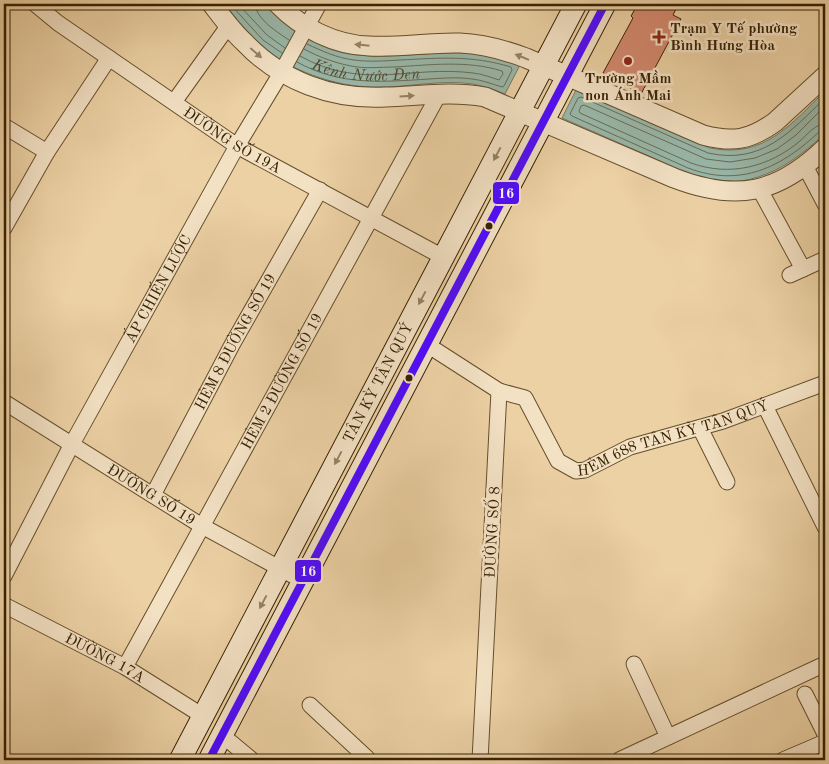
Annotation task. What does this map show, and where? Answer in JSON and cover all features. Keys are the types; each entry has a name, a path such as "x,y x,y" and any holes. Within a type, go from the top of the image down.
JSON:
{"main road":[{"name":"TÂN KỲ TÂN QUÝ","path":"180,760 576,4"},
{"name":"TÂN KỲ TÂN QUÝ","path":"209,760 605,4"}],"street":[{"name":"ĐƯỜNG SỐ 19A","path":"35,4 58,23 237,146 443,257"},
{"path":"212,4 251,50 316,88 345,96 384,97 472,94 485,97 691,185 720,192 759,188 783,180 805,166 825,148"},
{"path":"278,4 304,31 356,45 457,43 485,46 512,53 703,135 714,138 735,140 746,138 766,128 825,76"},
{"name":"ẤP CHIẾN LƯỢC","path":"4,576 72,444 237,146 284,68 319,4"},
{"path":"174,102 229,25"},
{"path":"4,228 47,152 109,58"},
{"name":"HẺM 2 ĐƯỜNG SỐ 19","path":"125,667 439,94"},
{"path":"4,126 47,152"},
{"path":"805,166 825,204"},
{"path":"759,188 797,272 825,259"},
{"name":"HẺM 8 ĐƯỜNG SỐ 19","path":"153,495 234,343 320,190"},
{"path":"426,344 499,390"},
{"name":"HẺM 688 TÂN KỲ TÂN QUÝ","path":"499,390 525,398 558,461 576,471 585,470 630,448 700,428 825,384"},
{"name":"ĐƯỜNG SỐ 8","path":"480,760 499,390"},
{"name":"ĐƯỜNG SỐ 19","path":"4,403 202,526 303,581"},
{"path":"766,406 825,527"},
{"path":"700,428 727,482"},
{"name":"ĐƯỜNG 17A","path":"4,605 125,667 203,716"},
{"path":"634,664 668,737"},
{"path":"619,760 825,664"},
{"path":"805,694 825,734"},
{"path":"310,705 367,758 365,760"},
{"path":"222,735 252,760"},
{"path":"783,760 825,742"}],"water":[{"name":"Kênh Nước Đen","path":"224,4 265,4 284,22 306,38 344,53 385,56 468,53 488,56 520,65 505,94 473,84 461,83 386,87 344,84 313,75 284,62 259,44 236,20"},
{"path":"576,90 710,148 729,150 761,144 775,136 825,91 825,133 801,154 773,171 743,181 710,180 679,170 562,118"}],"building":[{"path":"638,4 671,4 677,7 673,15 681,19 641,94 603,73 633,18 631,16"}],"transit line":[{"name":"16","path":"209,760 605,4"}],"place":[{"name":"Trạm Y Tế phường Bình Hưng Hòa","path":"659,37"},
{"name":"Trường Mầm non Ánh Mai","path":"628,61"}]}
